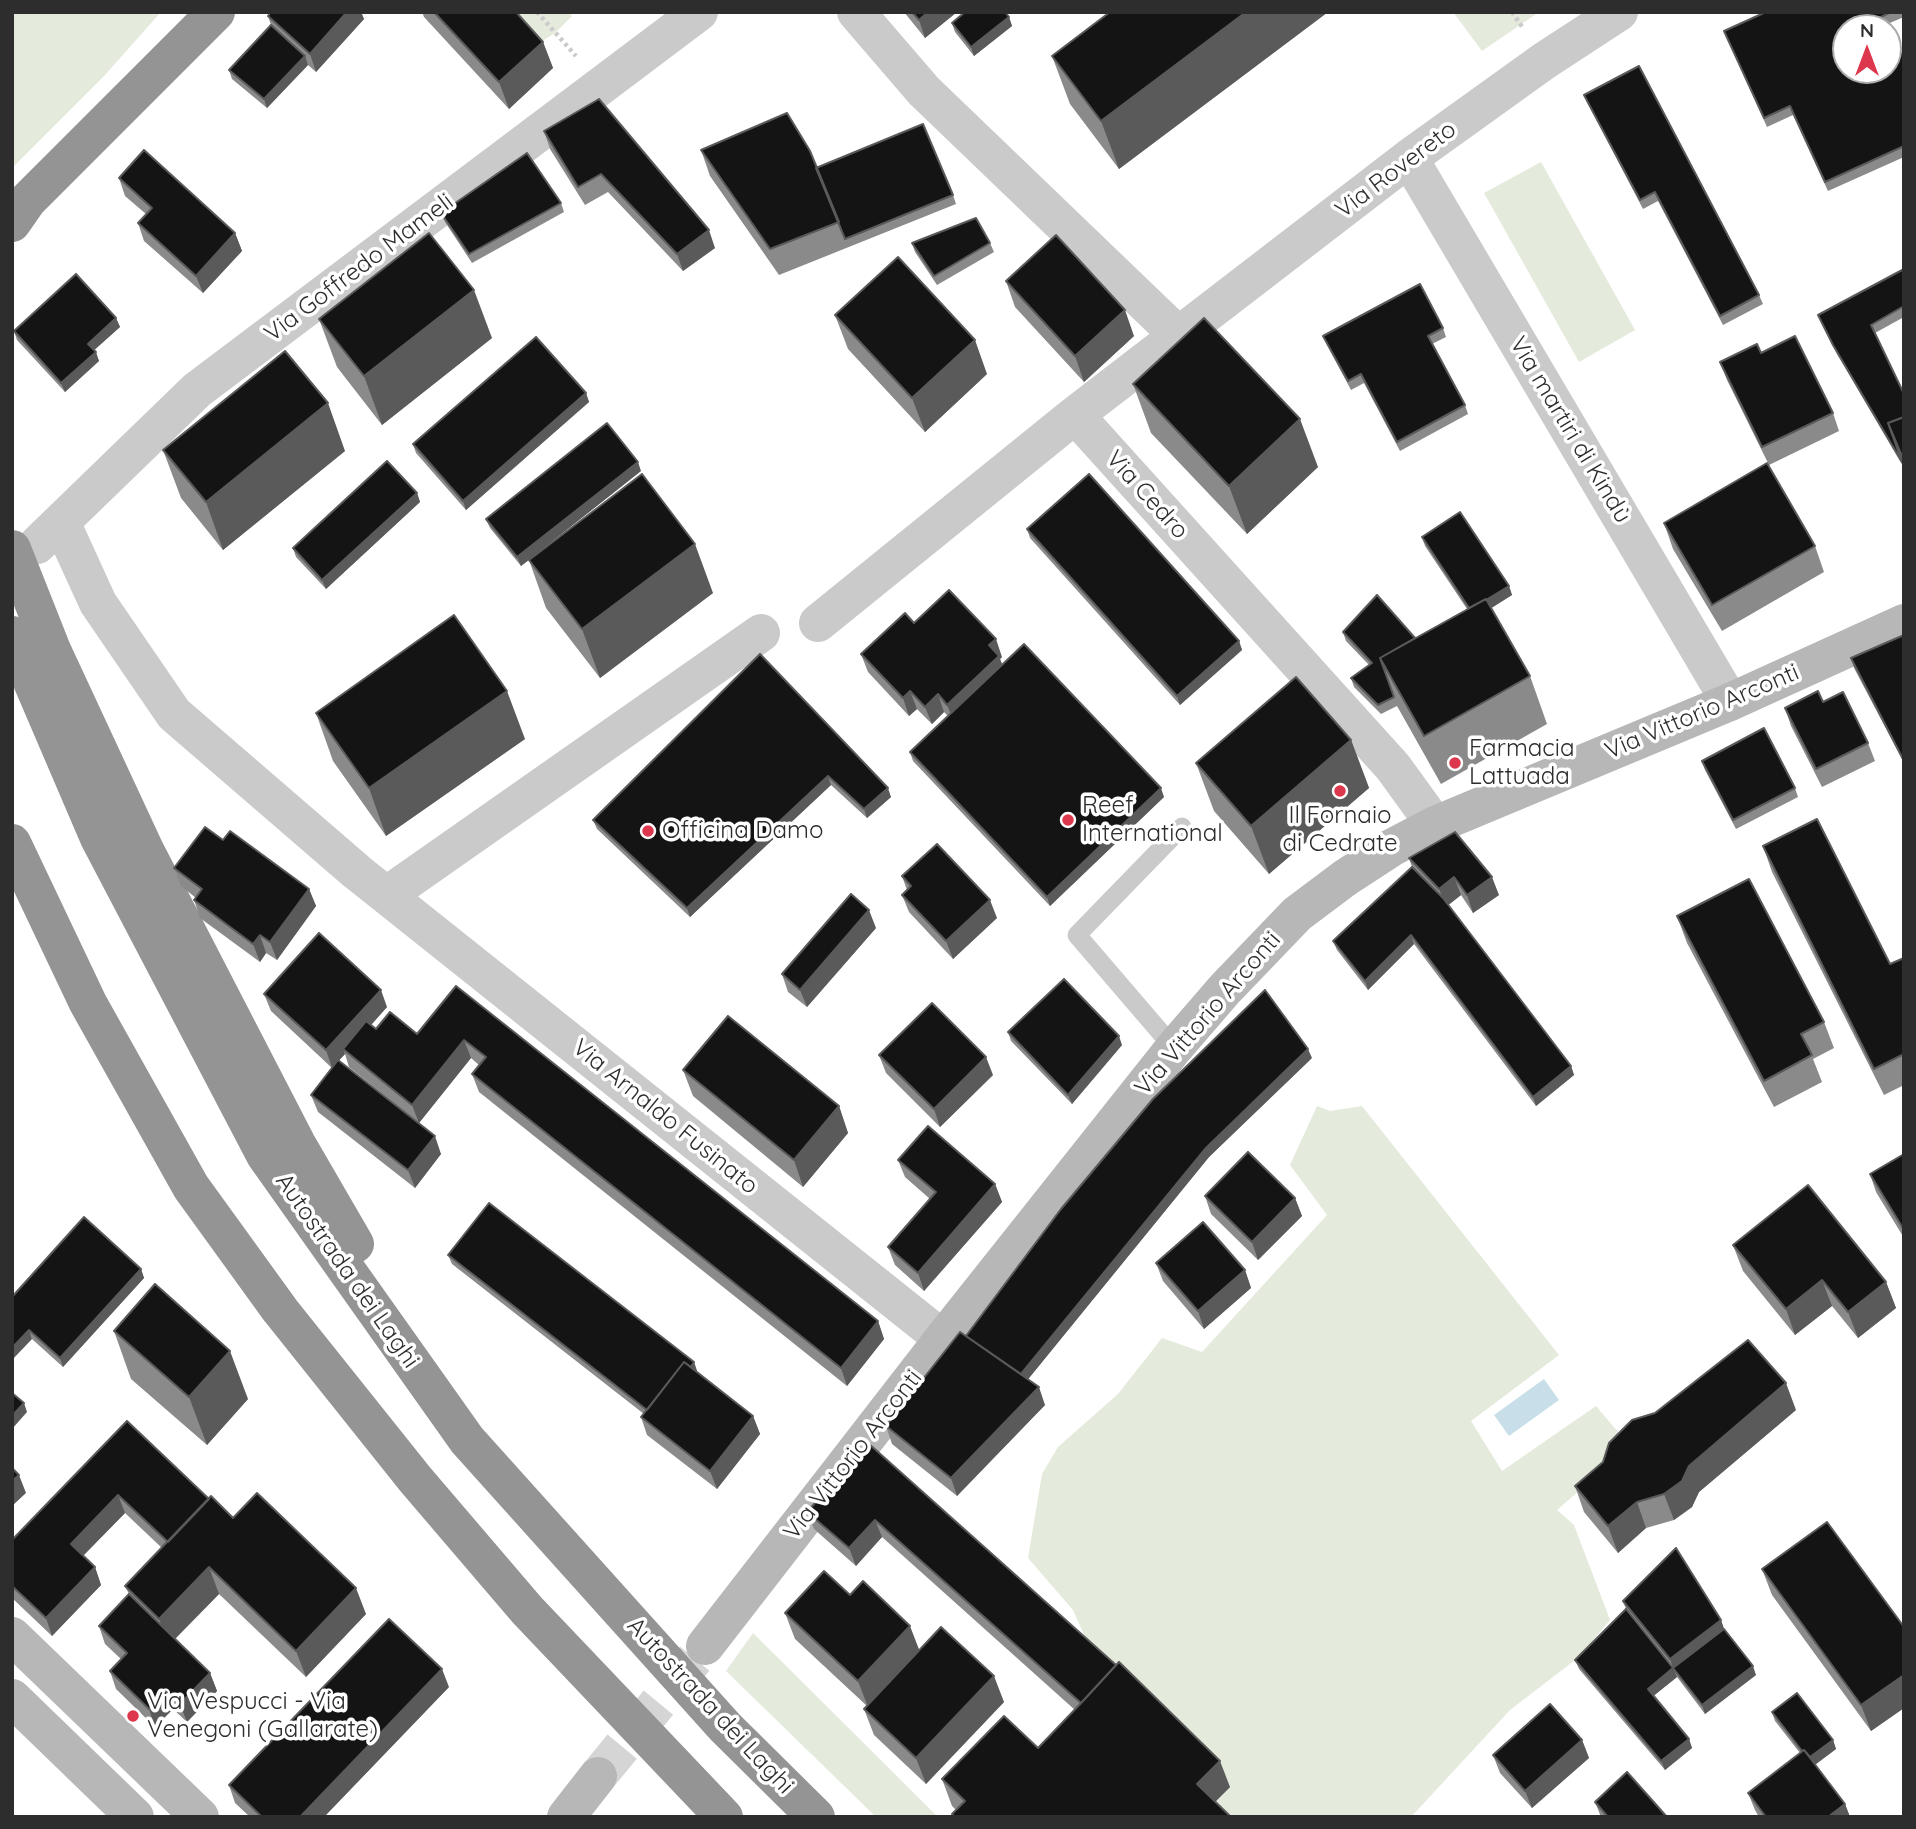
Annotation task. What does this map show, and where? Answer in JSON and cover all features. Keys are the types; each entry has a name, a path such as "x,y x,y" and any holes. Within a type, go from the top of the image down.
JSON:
{"highway":[{"path":"12,223 28,200 216,12"},
{"path":"37,539 52,650 145,850 297,1144 467,1440"},
{"name":"Autostrada dei Laghi","path":"12,635 99,838 265,1155 467,1440 725,1727 816,1817"},
{"path":"12,843 88,1003"},
{"path":"12,879 88,1003 191,1187 279,1310 415,1479 527,1610 724,1817"}],"street":[{"name":"Via Goffredo Mameli","path":"37,539 197,390 699,12"},
{"path":"856,12 924,91 1179,336"},
{"name":"Via Rovereto","path":"1075,415 1409,158 1544,61 1619,12"},
{"name":"Via martiri di Kindù","path":"1409,158 1730,702"},
{"path":"818,623 1075,415"},
{"name":"Via Cedro","path":"1075,415 1393,766 1435,825"},
{"name":"Via Arnaldo Fusinato","path":"37,539 98,603 174,714 357,872 943,1339"},
{"name":"Via Vittorio Arconti","path":"705,1646 943,1339 1174,1048 1225,989 1297,914 1391,848 1435,825 1730,702 1904,623"},
{"path":"387,895 761,633"},
{"path":"12,1636 200,1817"},
{"path":"12,1698 135,1817"},
{"path":"566,1817 598,1776"}],"lane":[{"path":"1174,1048 1077,935 1182,827"}],"path":[{"path":"537,12 602,85"}],"shaded area":[{"path":"12,12 161,12 105,75 12,168"},
{"path":"501,12 569,12 572,16 555,33 533,47"},
{"path":"1453,12 1539,12 1482,51"},
{"path":"1541,162 1635,330 1579,362 1484,193"},
{"path":"1317,1106 1330,1111 1362,1106 1559,1355 1471,1421 1502,1471 1596,1406 1630,1446 1557,1510 1574,1525 1610,1620 1579,1657 1510,1710 1411,1817 1213,1817 1207,1810 1229,1787 1094,1657 1073,1610 1028,1558 1042,1474 1058,1447 1118,1394 1162,1338 1202,1352 1327,1215 1290,1165"},
{"path":"753,1633 938,1817 876,1817 726,1671"}],"water":[{"path":"1544,1379 1559,1400 1509,1436 1494,1415"}],"building":[{"path":"271,12 347,12 310,54 268,16"},
{"path":"434,12 516,12 543,42 499,82"},
{"path":"912,12 928,12 919,20"},
{"path":"965,12 1005,12 1009,17 971,47 952,23"},
{"path":"1110,12 1246,12 1101,121 1052,56"},
{"path":"1766,12 1891,12 1832,14 1832,84 1902,84 1904,52 1904,146 1825,182 1790,106 1764,118 1724,31"},
{"path":"271,25 305,56 264,99 229,70"},
{"path":"1639,66 1759,295 1720,316 1655,192 1640,200 1584,95"},
{"path":"599,99 709,230 677,254 601,174 578,187 544,131"},
{"path":"787,113 810,151 839,222 770,249 701,150"},
{"path":"923,124 953,195 845,239 816,168"},
{"path":"144,150 235,233 196,276 138,223 152,208 119,178"},
{"path":"527,153 561,203 469,254 441,213"},
{"path":"976,218 990,243 934,276 912,243"},
{"path":"429,233 474,290 364,376 319,319"},
{"path":"1056,235 1125,310 1075,356 1006,281"},
{"path":"898,257 975,340 912,398 835,315"},
{"path":"1904,269 1904,306 1871,325 1904,394 1904,417 1888,423 1902,462 1818,315"},
{"path":"76,274 116,318 88,344 96,352 61,383 14,331"},
{"path":"1420,284 1443,328 1428,336 1465,405 1397,442 1361,374 1348,381 1323,336"},
{"path":"1204,318 1300,419 1229,486 1133,384"},
{"path":"1795,336 1833,413 1762,447 1720,362 1757,344 1761,353"},
{"path":"536,337 586,393 463,501 413,444"},
{"path":"285,351 328,403 206,502 163,450"},
{"path":"1904,417 1904,461 1888,423"},
{"path":"607,423 638,462 517,557 486,519"},
{"path":"387,461 417,493 322,580 293,548"},
{"path":"1767,463 1815,546 1712,605 1664,523"},
{"path":"642,474 695,544 582,629 529,560"},
{"path":"1089,474 1239,641 1177,696 1027,529"},
{"path":"1460,512 1509,586 1469,608 1422,537"},
{"path":"949,590 996,639 989,645 999,656 947,705 938,694 925,707 910,691 903,698 861,654 905,613 914,623"},
{"path":"1377,595 1415,638 1380,658 1394,697 1378,705 1351,678 1372,663 1343,632"},
{"path":"1486,599 1530,676 1424,736 1380,658"},
{"path":"454,615 507,691 369,788 316,713"},
{"path":"1904,635 1904,761 1851,658"},
{"path":"1024,644 1161,788 1047,897 910,752"},
{"path":"760,654 888,788 864,809 828,776 687,908 593,820"},
{"path":"1296,677 1351,740 1251,826 1196,763"},
{"path":"1818,691 1823,702 1843,692 1868,743 1816,769 1785,708"},
{"path":"1764,728 1795,788 1733,820 1702,761"},
{"path":"1817,819 1890,964 1904,958 1904,1054 1874,1069 1763,846"},
{"path":"205,827 223,840 230,831 309,889 270,942 260,935 253,944 194,900 202,889 174,868"},
{"path":"1455,832 1492,877 1467,895 1454,877 1439,889 1409,858"},
{"path":"937,844 990,900 946,941 902,895 911,886 902,876"},
{"path":"1412,867 1443,898 1571,1066 1533,1097 1411,935 1365,981 1333,941"},
{"path":"1749,879 1824,1022 1801,1034 1812,1055 1764,1081 1677,916"},
{"path":"851,894 869,910 800,990 782,974"},
{"path":"319,933 381,990 326,1050 264,994"},
{"path":"1064,979 1119,1036 1068,1095 1008,1032"},
{"path":"456,986 878,1321 841,1368 472,1074 486,1057 464,1040 412,1105 343,1049 366,1021 376,1029 390,1012 417,1034"},
{"path":"1265,990 1308,1049 1206,1148 1021,1374 966,1336 1061,1209 1153,1099"},
{"path":"932,1003 986,1057 934,1109 879,1055"},
{"path":"728,1016 839,1106 794,1160 683,1070"},
{"path":"338,1060 435,1136 408,1170 311,1095"},
{"path":"928,1126 995,1184 918,1273 888,1247 936,1192 898,1160"},
{"path":"1248,1152 1295,1198 1252,1242 1205,1196"},
{"path":"1904,1154 1904,1230 1870,1174"},
{"path":"1808,1185 1886,1282 1848,1312 1822,1280 1786,1309 1733,1245"},
{"path":"489,1203 694,1362 691,1367 684,1362 647,1410 448,1255"},
{"path":"84,1217 141,1269 60,1358 29,1330 12,1348 12,1297"},
{"path":"1203,1222 1245,1270 1198,1311 1156,1263"},
{"path":"155,1284 230,1351 189,1397 114,1331"},
{"path":"960,1332 1039,1387 951,1478 886,1426"},
{"path":"1748,1340 1786,1383 1689,1466 1682,1481 1664,1494 1637,1502 1608,1526 1575,1486 1603,1462 1609,1443 1632,1420 1655,1413"},
{"path":"684,1362 753,1416 710,1471 641,1417"},
{"path":"12,1393 24,1403 12,1416"},
{"path":"127,1421 209,1499 168,1542 118,1495 71,1544 95,1567 46,1618 12,1586 12,1540"},
{"path":"868,1443 1116,1665 1081,1703 875,1520 849,1548 807,1512"},
{"path":"12,1468 19,1475 12,1481"},
{"path":"257,1493 356,1588 296,1651 209,1567 159,1619 125,1586 211,1496 233,1518"},
{"path":"1827,1522 1904,1627 1904,1675 1861,1705 1762,1569"},
{"path":"1676,1548 1721,1620 1670,1659 1623,1601"},
{"path":"824,1571 850,1595 863,1581 910,1626 858,1681 785,1613"},
{"path":"129,1594 210,1673 180,1704 167,1691 149,1709 110,1671 127,1653 99,1626"},
{"path":"1626,1609 1673,1668 1648,1689 1689,1739 1661,1761 1575,1660"},
{"path":"389,1619 442,1669 300,1817 262,1817 229,1785"},
{"path":"941,1627 994,1676 916,1758 864,1709"},
{"path":"1724,1629 1753,1666 1702,1705 1673,1668"},
{"path":"1119,1662 1220,1761 1197,1784 1231,1817 955,1817 952,1814 965,1801 942,1779 1004,1716 1038,1748"},
{"path":"1797,1693 1833,1740 1810,1757 1802,1751 1772,1712"},
{"path":"1550,1704 1582,1740 1525,1791 1493,1755"},
{"path":"1804,1750 1845,1804 1828,1817 1766,1817 1748,1793"},
{"path":"1627,1772 1667,1817 1608,1817 1595,1802"}],"tunnel":[{"path":"598,1776 701,1651"}],"place":[{"name":"Farmacia Lattuada","path":"1455,763"},
{"name":"Il Fornaio di Cedrate","path":"1340,791"},
{"name":"Reef International","path":"1068,820"},
{"name":"Officina Damo","path":"648,831"},
{"name":"Via Vespucci - Via Venegoni (Gallarate)","path":"133,1716"}]}
